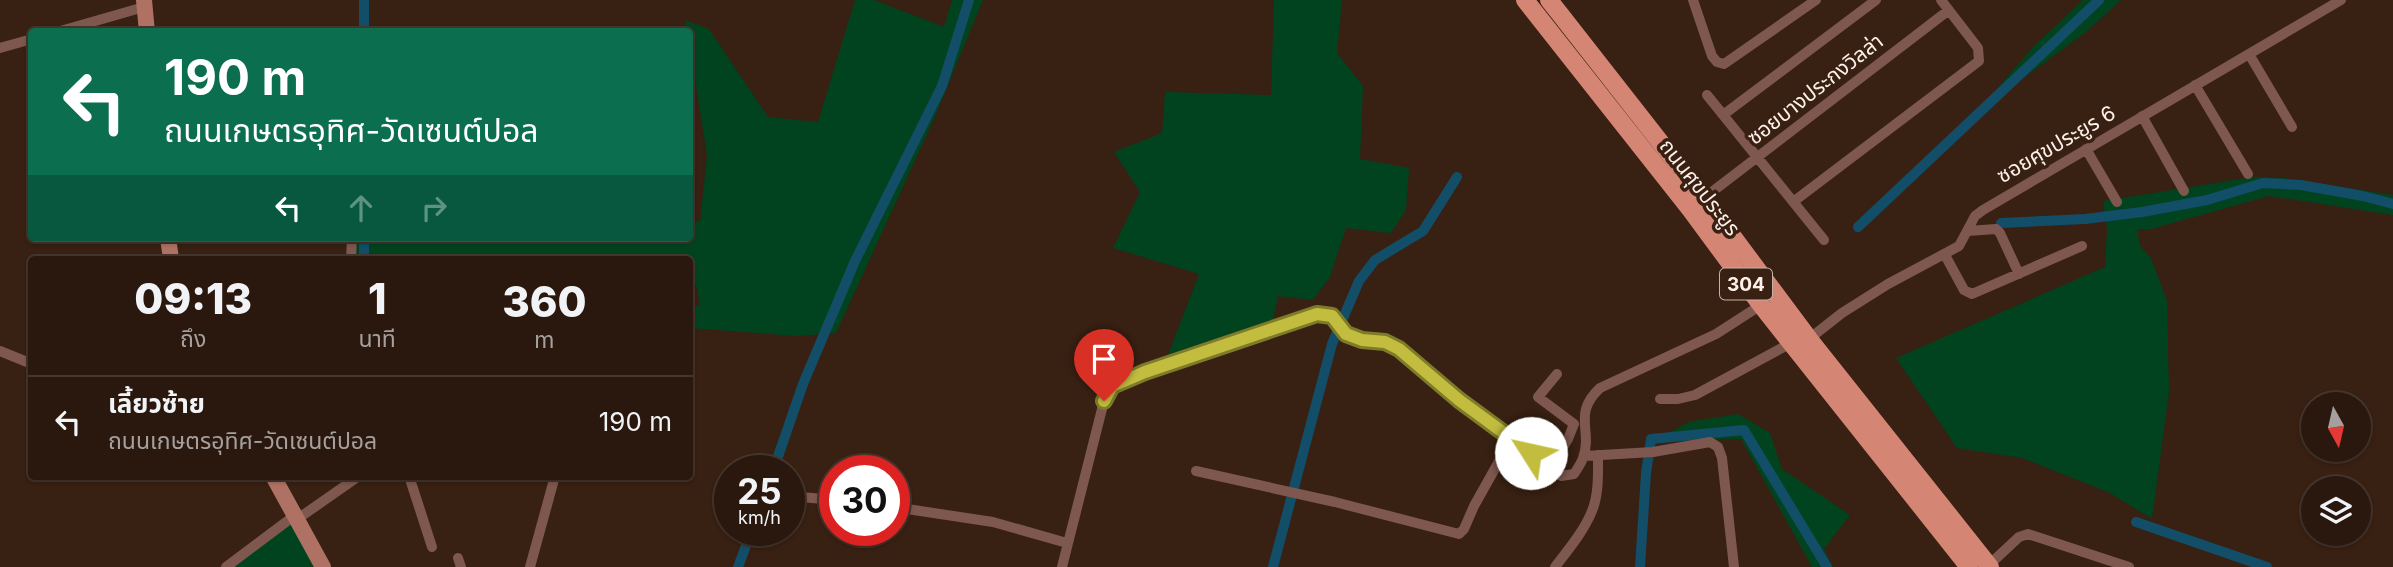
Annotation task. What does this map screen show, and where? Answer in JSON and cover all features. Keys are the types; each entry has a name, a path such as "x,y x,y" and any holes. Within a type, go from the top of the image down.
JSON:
{"main road":[{"name":"ถนนศุขประยูร","path":"1525,0 1697,204 1761,305 1800,341 1990,566"},
{"name":"ถนนศุขประยูร","path":"1549,0 1697,204 1969,567"}],"street":[{"path":"1693,0 1712,55 1717,62 1724,64 1816,0"},
{"path":"1723,115 1876,0"},
{"path":"1793,202 1979,61 1978,48 1941,0"},
{"name":"ซอยศุขประยูร 6","path":"1660,398 1678,399 1695,395 1800,341 1888,284 1962,243 1975,216 1983,210 2341,0"},
{"path":"70,28 144,4 147,28"},
{"name":"ซอยบางประกงวิลล่า","path":"1697,204 1949,10"},
{"path":"0,48 28,40"},
{"path":"2249,54 2292,127"},
{"path":"2196,85 2248,174"},
{"path":"1707,95 1824,240"},
{"path":"2142,116 2184,191"},
{"path":"2086,149 2117,202"},
{"path":"1968,230 1996,229 2019,274"},
{"path":"1944,255 1968,293 1972,294 2082,246"},
{"path":"1551,466 1580,426 1588,399 1600,388 1716,334 1761,305"},
{"path":"1062,567 1104,401 1112,386 1145,372 1317,314 1332,316 1346,334 1362,340 1385,342 1399,349 1511,440 1551,466 1561,476 1567,477 1574,474 1584,456 1580,426 1538,397 1557,374"},
{"path":"0,351 28,362"},
{"path":"1196,471 1335,502 1459,534 1511,440"},
{"path":"1584,456 1653,452 1710,442 1718,447 1723,458 1734,567"},
{"path":"1555,567 1573,544 1592,510 1598,481 1598,455"},
{"path":"275,480 323,567"},
{"path":"226,567 353,480"},
{"path":"411,480 432,547"},
{"path":"530,567 554,480"},
{"path":"910,509 993,522 1068,543"},
{"path":"1990,566 2019,537 2028,534 2129,567"}],"green space":[{"path":"855,0 874,0 944,27 952,0 983,0 934,119 836,333 797,336 693,328 693,306 700,306 696,284 693,284 693,256 355,256 357,242 693,242 693,222 700,222 707,155 693,67 693,28 686,28 685,20 709,29 768,117 818,122"},
{"path":"1274,0 1342,0 1337,53 1363,86 1360,159 1409,168 1406,210 1391,233 1346,228 1330,277 1313,300 1278,296 1273,320 1168,355 1199,274 1113,248 1140,192 1114,152 1162,133 1165,92 1271,95"},
{"path":"2083,0 2121,0 2086,32 1976,113 2033,47"},
{"path":"2253,177 2284,178 2393,195 2393,215 2269,196 2151,229 2137,229 2140,246 2151,258 2167,301 2169,392 2152,519 2110,493 2022,458 1957,448 1896,358 2105,267 2107,229 2103,201"},
{"path":"1738,414 1770,433 1782,469 1850,515 1824,549 1833,567 1812,567 1741,439 1657,439 1689,422"},
{"path":"293,522 315,567 234,567"}],"waterway":[{"path":"364,0 364,28"},
{"path":"779,455 803,384 855,261 942,86 969,0"},
{"path":"1858,227 2099,0"},
{"path":"1273,567 1332,344 1359,281 1375,260 1423,231 1457,177"},
{"path":"2001,223 2085,219 2142,212 2207,200 2263,183 2301,185 2393,204"},
{"path":"364,242 364,256"},
{"path":"1640,567 1651,439 1744,430 1827,567"},
{"path":"2136,522 2267,567"},
{"path":"738,567 746,546"}],"route":[{"path":"1104,401 1112,386 1145,372 1317,314 1332,316 1346,334 1362,340 1385,342 1399,349 1459,400 1531,453"}]}
